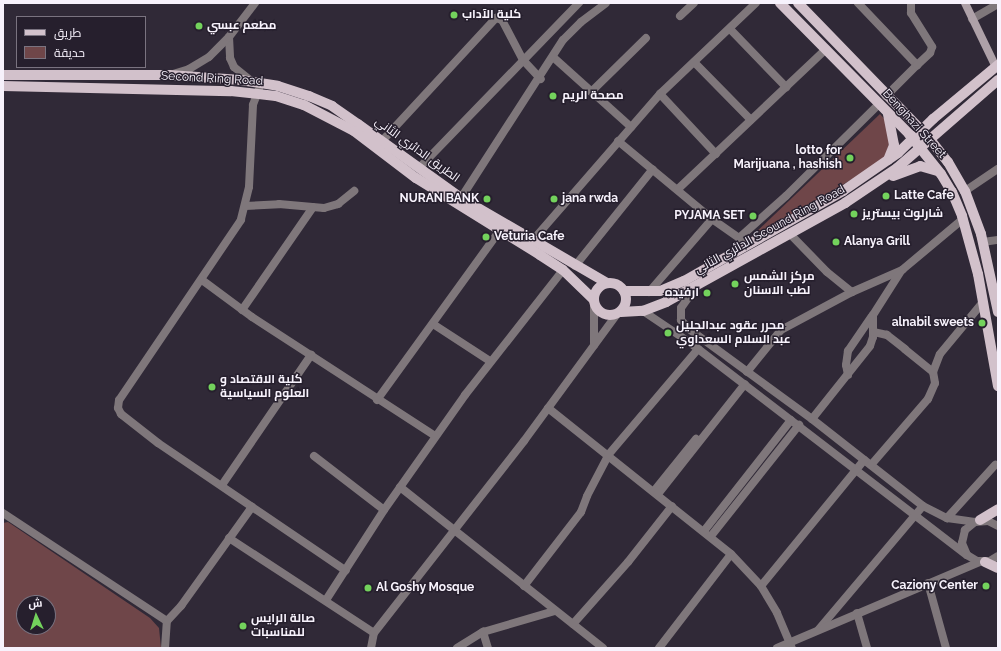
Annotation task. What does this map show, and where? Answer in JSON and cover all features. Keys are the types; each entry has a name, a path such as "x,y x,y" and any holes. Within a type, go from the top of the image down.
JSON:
{"main road":[{"name":"Benghazi Street","path":"780,3 826,49 883,100 925,134 965,191 983,242 998,312"},
{"path":"925,134 997,66 965,3"},
{"name":"Benghazi Street","path":"804,5 883,100 887,112 913,138 941,174 963,219 983,302 998,386"},
{"path":"3,75 135,77 168,75"},
{"name":"الطريق الدائري الثاني","path":"168,75 221,78 263,83 309,96 332,106 461,198 575,266 607,283"},
{"path":"135,77 135,88"},
{"path":"913,138 925,134 998,80"},
{"name":"Second Ring Road","path":"3,86 135,88 256,93 304,105 328,116 354,131 416,178 563,270 593,302"},
{"path":"884,165 890,157 894,144 887,112"},
{"name":"الدائري الثاني Scound Ring Road","path":"619,313 643,311 666,302 790,234 878,182 920,147 925,134"},
{"name":"الدائري الثاني Scound Ring Road","path":"624,291 649,292 684,281 743,241 884,165 913,138"},
{"path":"878,182 920,166 932,168 941,174"},
{"path":"607,283 615,284 624,291 626,302 619,313 603,314 593,302 597,288 607,283"},
{"path":"981,521 998,509"}],"street":[{"path":"168,75 189,69 209,57 228,37 255,3"},
{"path":"419,168 579,3"},
{"path":"461,198 500,136 541,79 563,40 581,22 606,3"},
{"path":"680,16 694,3"},
{"path":"533,240 660,94 756,3"},
{"path":"858,3 917,65"},
{"path":"743,241 786,196 930,53 932,47 911,13 911,3"},
{"path":"972,19 998,4"},
{"path":"571,12 581,22"},
{"path":"382,141 496,18 502,20 523,60 541,79"},
{"path":"730,29 786,87"},
{"path":"228,37 230,58 234,67 251,81"},
{"path":"591,92 646,38"},
{"path":"678,189 826,49"},
{"path":"553,58 631,127"},
{"path":"694,62 751,120"},
{"path":"263,83 256,93 253,106 249,187 240,220 202,280 119,400 118,408 121,414 158,443 222,485 346,571"},
{"path":"660,94 716,154"},
{"path":"618,141 678,189 712,219 743,241 754,254"},
{"path":"575,266 653,169"},
{"path":"965,191 998,169"},
{"path":"245,206 279,204 324,208 338,204 354,192"},
{"path":"242,310 313,207"},
{"path":"649,292 712,219"},
{"path":"747,372 779,331 852,292 902,270 963,219"},
{"path":"377,400 500,230"},
{"path":"790,234 827,272 852,292"},
{"path":"983,242 998,240"},
{"path":"326,600 384,510 435,436 490,361 563,270"},
{"path":"848,375 846,365 848,351 902,270"},
{"path":"202,280 242,310 377,400 435,436"},
{"path":"696,286 681,308 681,320 689,329 812,419 922,506 947,518 981,521 998,520"},
{"path":"593,302 594,345"},
{"path":"871,465 931,395 935,383 933,372 940,354 983,302"},
{"path":"643,311 698,348 855,470 967,554 992,561"},
{"path":"371,648 374,633 452,530 548,408 619,313"},
{"path":"812,419 870,346 874,332 873,315"},
{"path":"433,324 490,361"},
{"path":"874,332 887,334 933,372"},
{"path":"524,586 581,512 587,496 609,454 698,348"},
{"path":"222,485 311,355"},
{"path":"656,493 743,383"},
{"path":"548,408 609,454 711,536 731,554 761,586 777,612 792,645"},
{"path":"704,531 791,420"},
{"path":"711,536 799,425"},
{"path":"314,456 384,510"},
{"path":"761,586 864,460"},
{"path":"947,518 995,465"},
{"path":"400,487 452,530 602,648"},
{"path":"573,624 628,562 672,506"},
{"path":"817,632 922,506"},
{"path":"165,648 167,621 181,606 252,507"},
{"path":"3,513 167,621"},
{"path":"981,521 998,526"},
{"path":"967,554 964,549 963,536 981,521"},
{"path":"230,538 374,633"},
{"path":"659,648 731,554"},
{"path":"777,648 792,645 817,632 928,583 992,561"},
{"path":"928,583 946,648"},
{"path":"457,648 483,632 555,611"},
{"path":"857,614 867,648"},
{"path":"483,632 488,648"}],"green space":[{"path":"880,114 888,123 891,136 886,155 877,165 751,237"},
{"path":"8,522 150,618 159,628 161,648 3,648 3,523"}],"place":[{"name":"كلية الآداب","path":"454,15"},
{"name":"مطعم عبسي","path":"199,26"},
{"name":"مصحة الريم","path":"553,96"},
{"name":"lotto for Marijuana , hashish","path":"850,158"},
{"name":"Latte Cafe","path":"886,196"},
{"name":"NURAN BANK","path":"487,199"},
{"name":"jana rwda","path":"554,199"},
{"name":"شارلوت بيستريز","path":"854,214"},
{"name":"PYJAMA SET","path":"753,216"},
{"name":"Veturia Cafe","path":"486,237"},
{"name":"Alanya Grill","path":"836,242"},
{"name":"مركز الشمس لطب الاسنان","path":"735,284"},
{"name":"ارفيده","path":"707,293"},
{"name":"alnabil sweets","path":"982,323"},
{"name":"محرر عقود عبدالجليل عبد السلام السعداوي","path":"668,333"},
{"name":"كلية الاقتصاد و العلوم السياسية","path":"212,387"},
{"name":"Caziony Center","path":"986,586"},
{"name":"Al Goshy Mosque","path":"368,588"},
{"name":"صالة الرايس للمناسبات","path":"243,626"}]}
